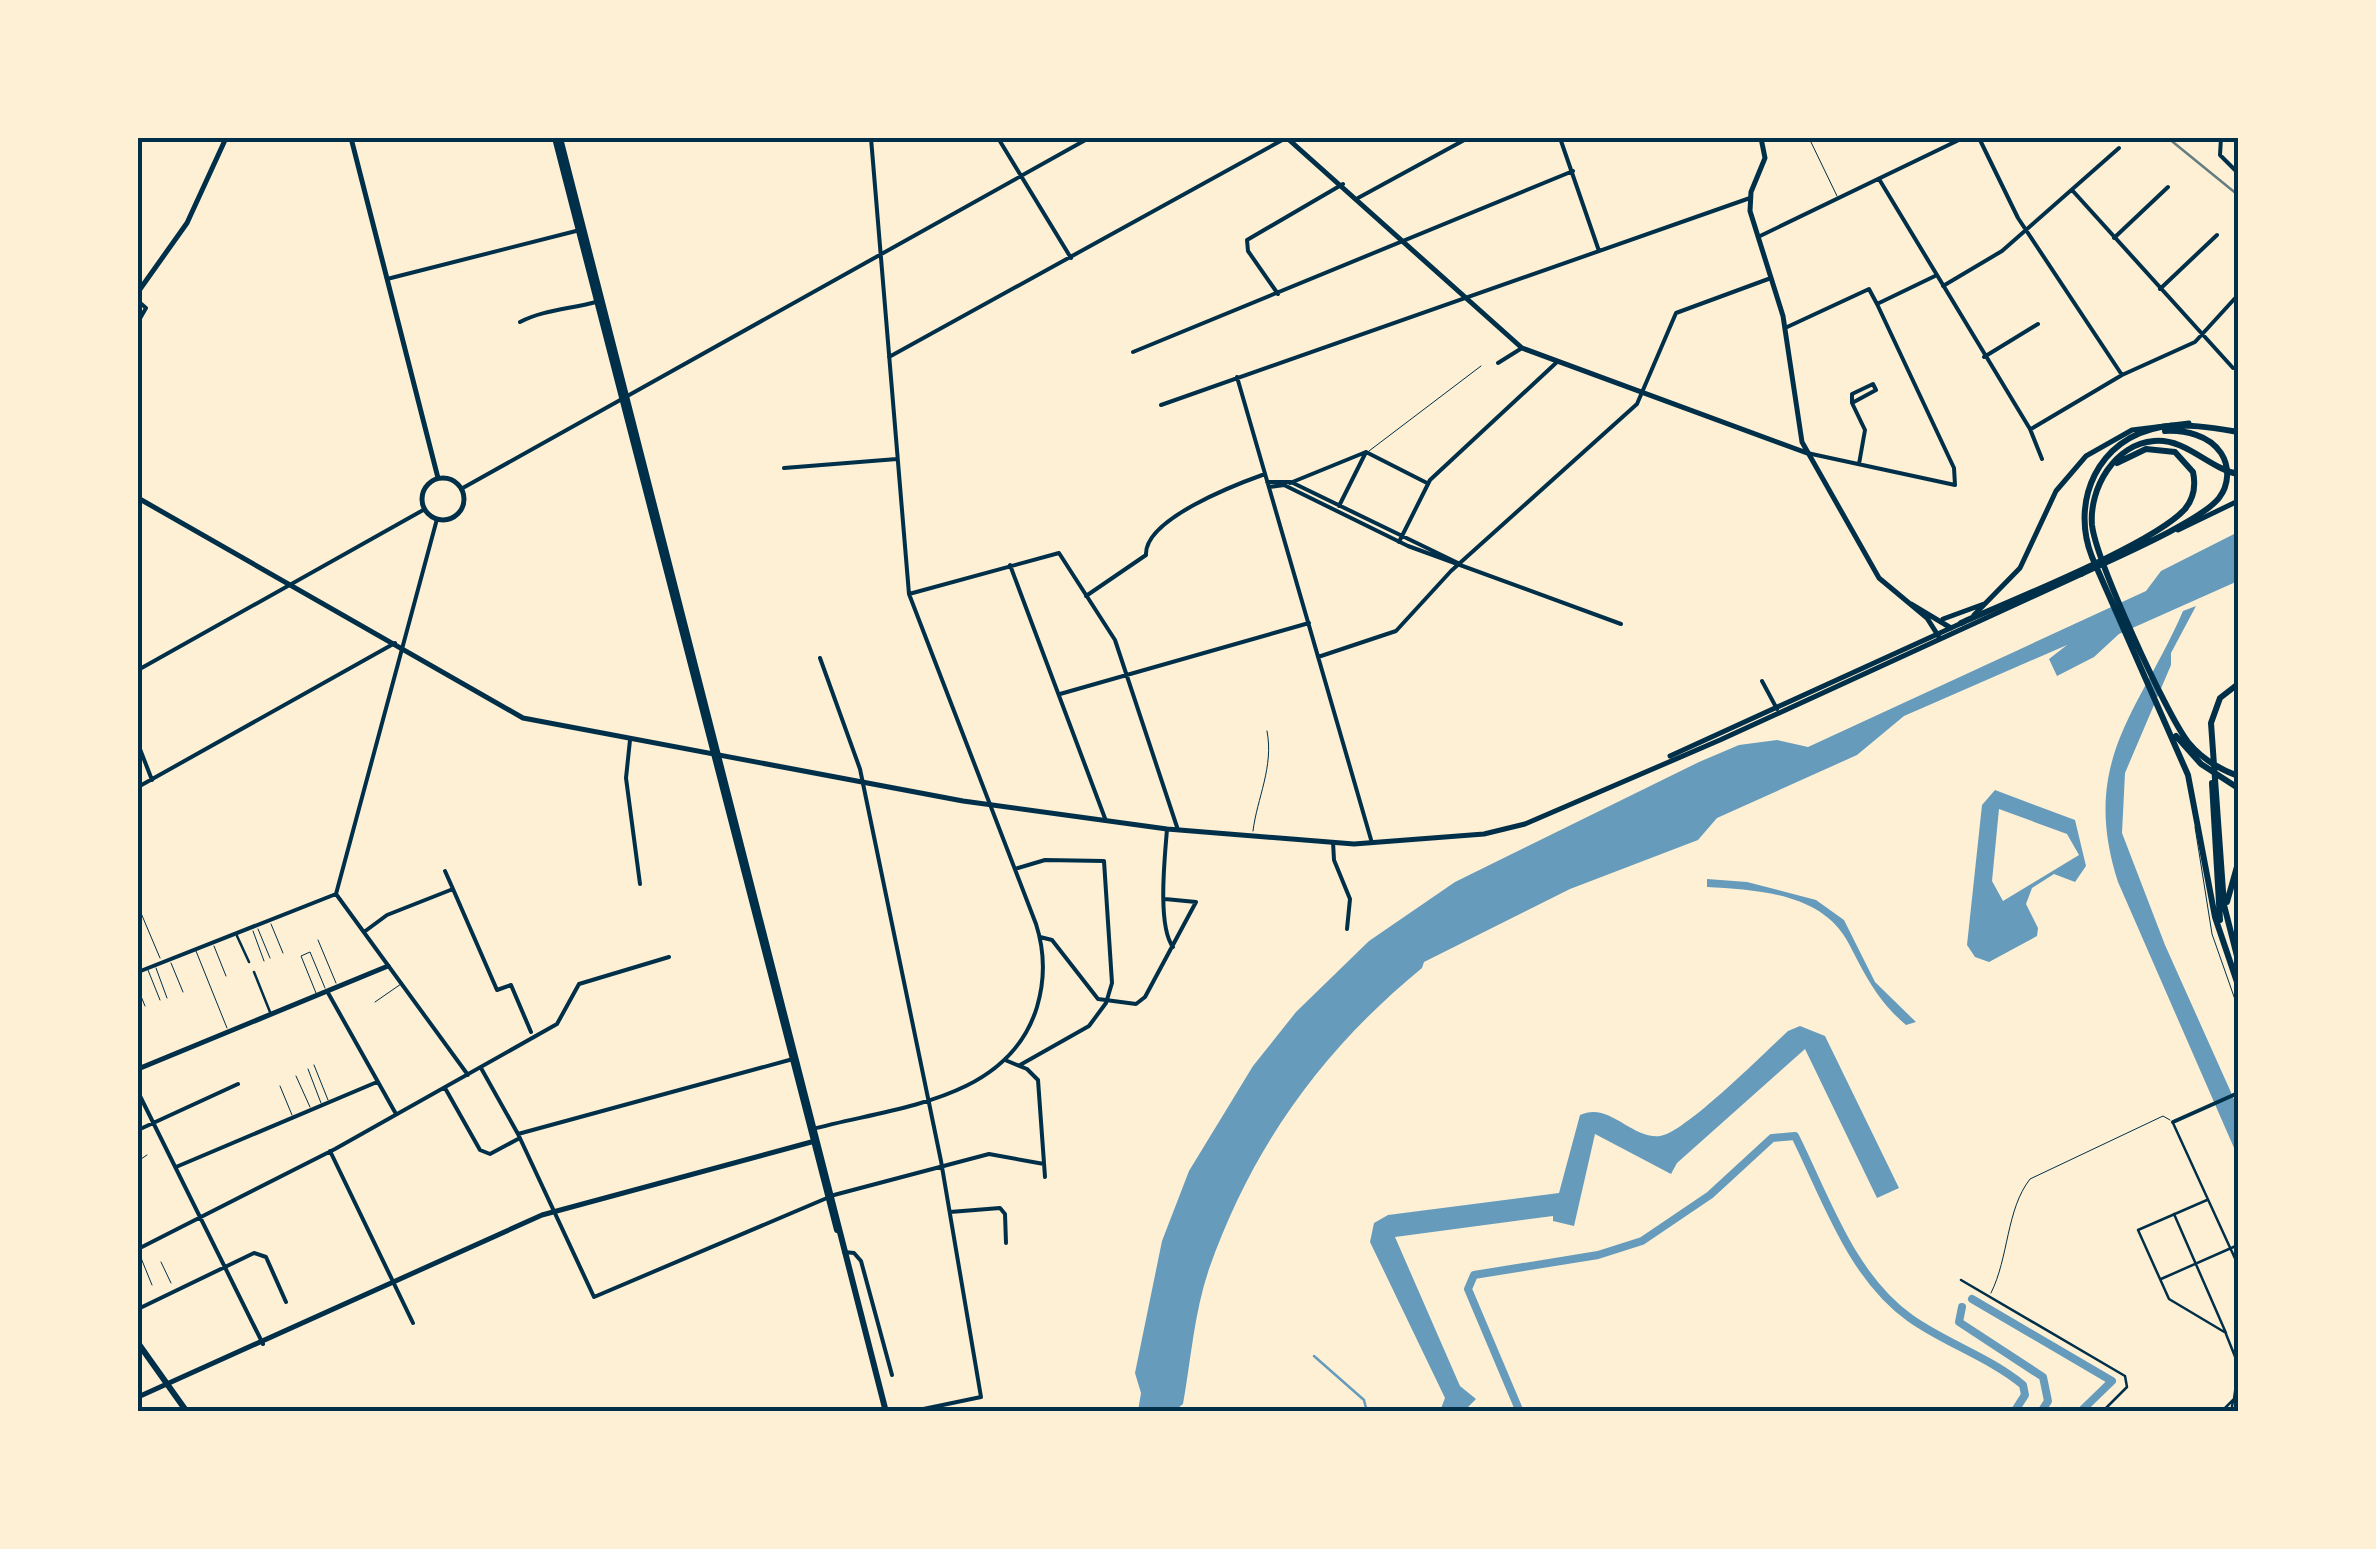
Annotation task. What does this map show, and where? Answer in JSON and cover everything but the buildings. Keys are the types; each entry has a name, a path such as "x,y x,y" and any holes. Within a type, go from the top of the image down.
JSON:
{"main road":[{"path":"557,138 886,1412"},
{"path":"581,230 624,397"},
{"path":"2238,432 2159,428 2136,435 2109,454 2093,475 2084,500 2082,527 2178,726 2194,749 2238,788"},
{"path":"2081,574 2202,511 2223,491 2224,460 2204,439 2176,430 2141,436 2109,454"},
{"path":"2238,474 2208,463 2178,444 2160,440 2127,451 2108,470 2092,510 2096,555 2195,795 2212,900 2238,985"},
{"path":"1961,624 2085,566 2179,515 2194,491 2189,464 2170,450 2138,452 2108,470"},
{"path":"2238,682 2220,698 2211,723 2228,928 2238,960"},
{"path":"2227,952 2218,904 2207,722 2216,696 2238,682"},
{"path":"2161,709 2179,740 2201,764 2222,774 2238,776"},
{"path":"2228,928 2228,892 2238,863"},
{"path":"138,1343 184,1410"}],"street":[{"path":"138,292 190,218 226,138"},
{"path":"352,138 438,478"},
{"path":"812,1129 970,1086 1005,1060 1028,1028 1043,975 1040,937 909,594 871,138"},
{"path":"998,138 1071,258"},
{"path":"461,488 1089,138"},
{"path":"889,357 1287,138 1522,348 1807,453 1955,485 1955,471 1870,289 1785,328"},
{"path":"1358,198 1468,138"},
{"path":"1560,138 1599,251"},
{"path":"1764,138 1765,158 1750,198 1785,328 1792,390 1807,453 1876,573 1928,618 1937,634 1948,638"},
{"path":"1758,237 1963,138"},
{"path":"1979,138 2026,231 2122,375"},
{"path":"2221,138 2220,156 2238,174"},
{"path":"1942,287 1996,256 2119,148"},
{"path":"1133,352 1573,171"},
{"path":"1879,180 2030,429 2042,459"},
{"path":"1278,294 1248,250 1247,240 1342,184"},
{"path":"2114,238 2168,187"},
{"path":"2072,190 2233,368"},
{"path":"1161,405 1750,198"},
{"path":"387,279 581,230"},
{"path":"2160,289 2217,234"},
{"path":"1877,304 1936,276"},
{"path":"1318,657 1392,634 1460,564 1644,394 1676,313 1772,278"},
{"path":"2030,429 2122,375 2203,335 2238,295"},
{"path":"138,302 146,308 138,322"},
{"path":"520,322 541,312 597,302"},
{"path":"1984,357 2038,324"},
{"path":"1498,363 1522,348"},
{"path":"1400,539 1427,483 1557,362"},
{"path":"1237,378 1372,844"},
{"path":"1852,403 1876,390 1873,384 1852,394 1852,403 1865,430 1859,464"},
{"path":"138,498 520,716 630,740 990,804 1167,829 1372,844 1512,828 1961,624 1991,600 2020,568 2056,491 2086,456 2126,432 2159,423 2227,430"},
{"path":"1366,452 1427,483"},
{"path":"1290,485 1366,452"},
{"path":"1338,509 1366,452"},
{"path":"784,468 897,459"},
{"path":"1086,596 1146,555 1148,541 1195,502 1265,474"},
{"path":"437,518 425,508 423,491 438,478 450,479 461,488"},
{"path":"1268,484 1290,485 1400,539 1621,624"},
{"path":"437,518 459,512 461,488"},
{"path":"1777,710 1948,638 2238,500"},
{"path":"138,670 425,508"},
{"path":"336,894 437,518"},
{"path":"909,594 1059,553 1117,646 1178,830"},
{"path":"1010,565 1106,821"},
{"path":"1903,600 1942,619 1951,628"},
{"path":"1942,619 1954,618 1991,600"},
{"path":"1060,694 1309,623"},
{"path":"1948,638 1951,628"},
{"path":"138,787 395,643"},
{"path":"820,658 863,782 942,1166 981,1397 909,1412"},
{"path":"1762,681 1777,710"},
{"path":"630,740 626,774 640,884"},
{"path":"138,744 152,780"},
{"path":"1167,829 1165,900 1168,939 1173,947"},
{"path":"1333,842 1334,860 1350,899 1348,929"},
{"path":"1015,869 1045,860 1104,861 1112,983 1106,1003 1086,1029 1020,1065"},
{"path":"445,871 497,990 510,985 530,1032"},
{"path":"364,932 387,915 453,889"},
{"path":"142,970 336,894"},
{"path":"336,894 468,1075"},
{"path":"1040,937 1052,940 1095,996 1106,1003 1140,1003 1196,900 1165,900"},
{"path":"236,933 249,962"},
{"path":"138,1251 330,1152 557,1024 576,985 669,957"},
{"path":"138,1069 388,966"},
{"path":"254,972 270,1014"},
{"path":"327,992 396,1115"},
{"path":"445,1088 480,1150 490,1154 518,1136 794,1059"},
{"path":"1005,1060 1020,1065 1038,1080 1044,1177"},
{"path":"481,1068 518,1136 594,1297 829,1197 994,1154 1044,1164"},
{"path":"176,1167 376,1082"},
{"path":"138,1130 238,1084"},
{"path":"138,1092 263,1344"},
{"path":"2236,1093 2173,1122 2238,1265"},
{"path":"138,1398 552,1212 815,1141"},
{"path":"330,1152 413,1323"},
{"path":"2207,1200 2138,1230 2170,1299 2226,1333"},
{"path":"950,1212 1000,1208 1005,1214 1006,1244"},
{"path":"2174,1214 2238,1364"},
{"path":"2160,1280 2238,1245"},
{"path":"844,1252 854,1252 862,1261 892,1376"},
{"path":"138,1308 173,1286 254,1253 266,1258 286,1302"},
{"path":"1961,1280 2126,1376 2126,1387 2102,1412"},
{"path":"2233,1350 2238,1347"},
{"path":"2232,1412 2238,1370"},
{"path":"2221,1412 2234,1399"}],"lane":[{"path":"1808,138 1838,199"},
{"path":"1366,452 1481,366"},
{"path":"1252,835 1256,810 1264,796 1267,731"},
{"path":"2195,795 2197,852 2207,916 2238,1008"},
{"path":"138,906 162,962"},
{"path":"269,920 283,953"},
{"path":"254,926 270,958"},
{"path":"254,926 264,961"},
{"path":"318,940 338,987"},
{"path":"212,942 226,976"},
{"path":"195,949 228,1032"},
{"path":"317,996 301,956 310,952 327,992"},
{"path":"170,959 183,992"},
{"path":"138,963 160,1000"},
{"path":"155,965 167,998"},
{"path":"375,1002 401,984"},
{"path":"138,988 145,1006"},
{"path":"314,1065 326,1104"},
{"path":"308,1070 326,1104"},
{"path":"296,1076 311,1110"},
{"path":"280,1086 294,1118"},
{"path":"1990,1296 2004,1267 2018,1196 2030,1178 2163,1116 2173,1122"},
{"path":"138,1161 147,1156"},
{"path":"141,1258 152,1285"},
{"path":"161,1262 173,1286"}],"water":[{"path":"2238,532 2238,581 2119,634 2094,657 2057,676 2049,659 2067,645 1904,716 1857,755 1717,818 1698,840 1570,889 1424,962 1322,1067 1246,1182 1204,1286 1183,1404 1174,1411 1138,1411 1141,1393 1135,1373 1162,1241 1189,1171 1253,1066 1296,1012 1369,941 1455,882 1699,762 1739,745 1777,740 1808,747 2146,591 2161,571"},
{"path":"2196,606 2171,653 2171,665 2125,773 2122,833 2165,945 2238,1108 2238,1157 2118,882 2108,839 2106,802 2110,769 2120,738 2183,611"},
{"path":"1995,790 2075,820 2086,866 2075,882 2054,874 2032,888 2026,904 2038,928 2037,936 1989,962 1975,957 1967,945 1982,805","holes":["1999,809 2067,834 2079,855 2003,901 1992,881"]},
{"path":"1707,879 1747,882 1816,900 1844,920 1875,982 1916,1022 1906,1025 1888,1007 1838,927 1823,914 1806,904 1767,893 1707,887"},
{"path":"1800,1026 1825,1036 1899,1188 1877,1198 1805,1049 1677,1163 1671,1174 1595,1134 1574,1226 1553,1221 1553,1216 1395,1237 1460,1386 1476,1399 1464,1411 1440,1411 1445,1398 1370,1242 1374,1223 1388,1215 1559,1193 1580,1115 1601,1113 1639,1132 1660,1136 1705,1107 1788,1031"}],"waterway":[{"path":"1520,1412 1468,1289 1474,1275 1598,1255 1642,1241 1710,1195 1772,1138 1795,1136 1842,1234 1871,1281 1910,1318 2023,1385 2025,1395 2014,1412"},
{"path":"1972,1299 2112,1381 2080,1412"},
{"path":"1962,1307 1959,1322 2043,1377 2048,1401 2041,1412"},
{"path":"1314,1356 1364,1400 1367,1412"}],"railway":[{"path":"2168,138 2238,195"}]}
